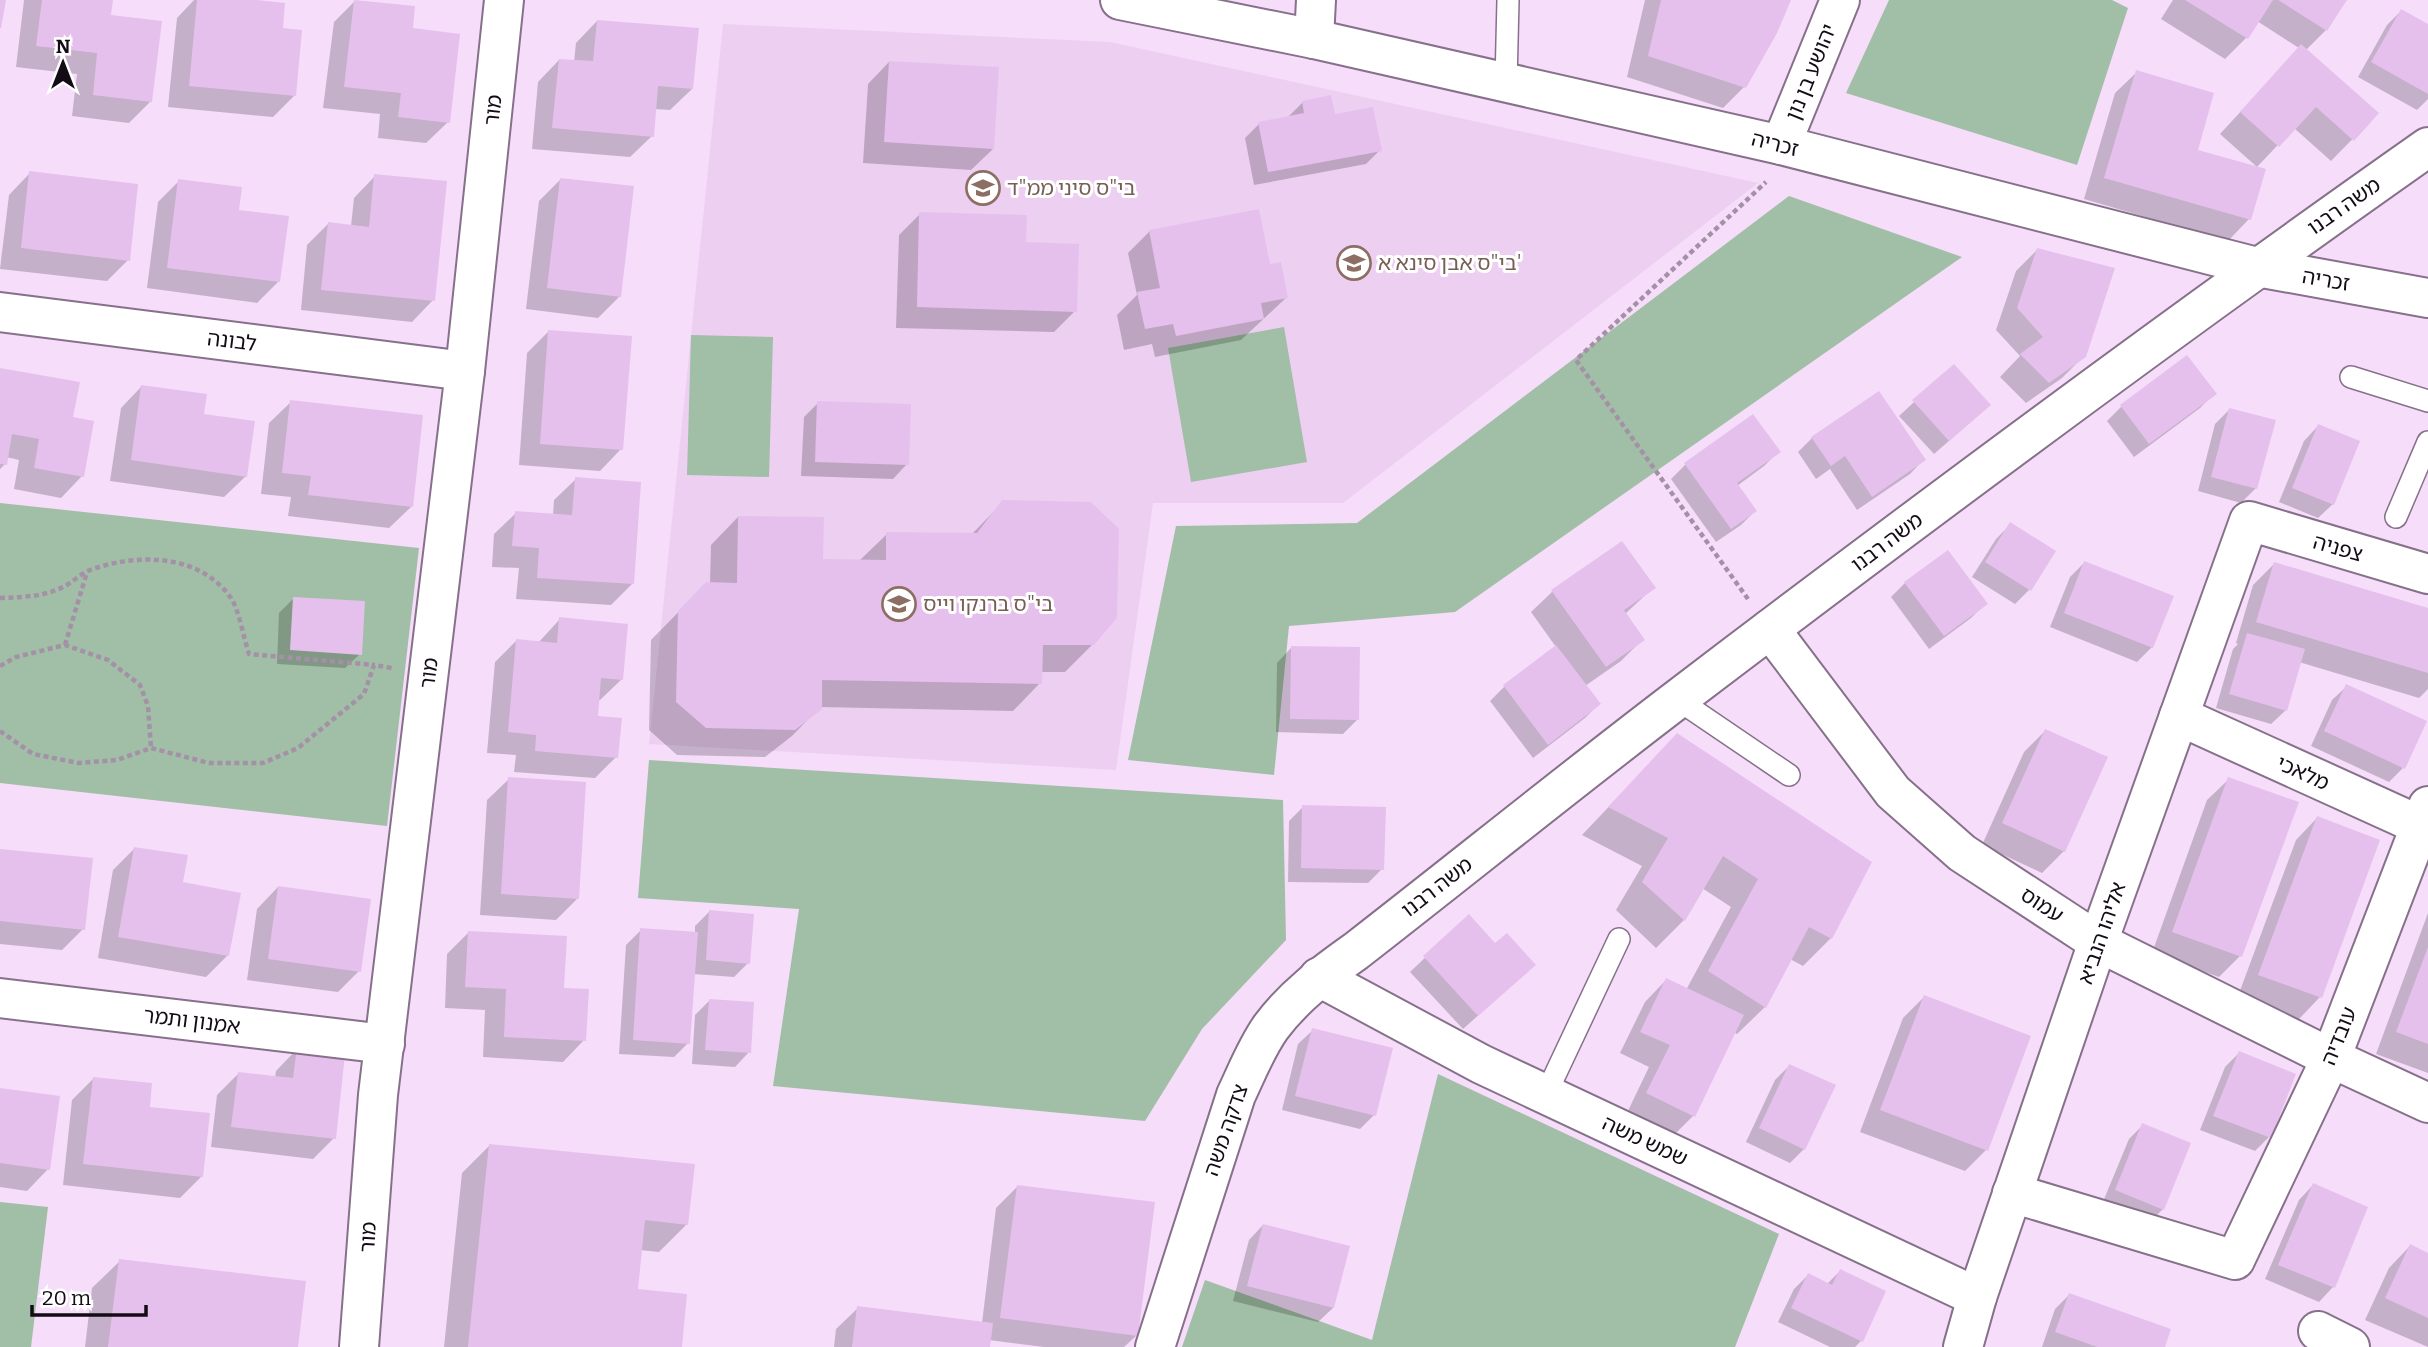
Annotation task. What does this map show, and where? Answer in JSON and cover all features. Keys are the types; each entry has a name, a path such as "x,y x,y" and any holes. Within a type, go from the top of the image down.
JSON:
{"street":[{"name":"מור","path":"359,1347 378,1095 465,371 504,0"},
{"name":"זכריה","path":"1120,0 1239,11 1314,39 1790,147 2257,267 2428,298"},
{"path":"1314,39 1316,0"},
{"name":"יהושע בן נון","path":"1790,147 1840,0"},
{"name":"משה רבנו","path":"1356,951 1770,629 2257,267 2428,147"},
{"name":"לבונה","path":"0,312 465,371"},
{"name":"צפניה","path":"2249,521 2428,574"},
{"name":"אליהו הנביא","path":"1963,1347 1977,1297 2098,942 2249,521"},
{"name":"עמוס","path":"1770,629 1893,792 1962,853 2098,942 2428,1103"},
{"name":"מלאכי","path":"2179,716 2426,821"},
{"name":"עובדיה","path":"2012,1193 2235,1260 2331,1058 2426,821"},
{"name":"צדקה משה","path":"1155,1347 1236,1095 1254,1055 1271,1027 1318,977 1356,951"},
{"name":"שמש משה","path":"1318,977 1424,1035 1977,1297"},
{"name":"אמנון ותמר","path":"0,998 385,1044"}],"lane":[{"path":"1506,83 1508,0"},
{"path":"2351,377 2428,401"},
{"path":"2396,517 2424,464 2428,442"},
{"path":"1677,699 1789,775"},
{"path":"1546,1094 1619,939"}],"path":[{"path":"1770,629 1576,360 1790,147"},
{"path":"0,598 30,597 62,588 88,571 131,560 168,560 206,573 232,599 249,654 374,665 429,675"},
{"path":"65,645 88,571"},
{"path":"0,666 16,656 65,645 108,660 140,685 148,706 151,748"},
{"path":"0,731 33,754 79,763 117,760 151,748 209,763 263,763 298,748 364,694 374,665"}],"shaded area":[{"path":"723,24 1110,42 1758,183 1343,503 1153,503 1116,770 649,744"}],"green space":[{"path":"1889,0 2112,0 2128,8 2077,165 1846,93"},
{"path":"1789,196 1962,257 1455,612 1289,626 1274,775 1128,760 1176,526 1357,523"},
{"path":"1284,327 1307,462 1191,482 1168,348"},
{"path":"691,335 773,337 769,477 687,475"},
{"path":"0,503 419,548 387,826 0,783"},
{"path":"649,760 1283,800 1286,940 1202,1029 1145,1121 773,1086 799,909 638,898"},
{"path":"1438,1074 1779,1234 1735,1347 1182,1347 1205,1280 1372,1340"},
{"path":"0,1202 48,1207 31,1347 0,1347"}],"building":[{"path":"0,0 6,0 1,28 0,28"},
{"path":"42,0 113,0 111,15 162,21 152,102 93,95 97,53 36,46"},
{"path":"197,0 285,3 283,28 302,30 296,96 189,86"},
{"path":"354,0 415,6 413,28 460,34 450,123 398,117 401,93 344,87"},
{"path":"1661,0 1791,0 1777,33 1746,88 1648,56"},
{"path":"2185,0 2273,0 2248,39"},
{"path":"2278,0 2347,0 2327,31"},
{"path":"2401,9 2428,24 2428,94 2371,62"},
{"path":"597,20 699,28 693,89 658,86 654,137 552,128 559,59 593,61"},
{"path":"2301,44 2379,113 2354,141 2316,107 2279,147 2240,112"},
{"path":"889,61 999,67 994,149 884,142"},
{"path":"2136,70 2214,93 2198,150 2266,169 2251,220 2104,178"},
{"path":"1331,95 1335,114 1373,107 1382,151 1268,172 1258,122 1304,113 1302,101"},
{"path":"29,171 138,184 130,261 21,248"},
{"path":"374,174 447,181 435,301 321,290 328,222 369,227"},
{"path":"560,178 634,186 621,297 547,288"},
{"path":"178,179 242,187 239,210 289,216 280,282 167,268"},
{"path":"1259,209 1270,264 1281,262 1288,298 1261,303 1264,319 1176,336 1173,324 1145,329 1137,292 1160,288 1149,230"},
{"path":"919,212 1027,215 1026,242 1079,244 1077,312 917,307"},
{"path":"2037,248 2115,268 2086,357 2049,383 2020,354 2043,337 2017,308"},
{"path":"548,330 632,336 623,450 540,444"},
{"path":"2187,355 2217,394 2149,444 2120,405"},
{"path":"1954,364 1991,405 1949,441 1912,400"},
{"path":"0,368 80,382 73,417 94,421 84,477 34,468 39,439 12,434 7,465 0,464"},
{"path":"141,385 207,394 204,414 255,421 247,477 131,460"},
{"path":"1879,391 1926,460 1872,497 1845,456 1831,466 1811,437"},
{"path":"290,400 423,415 413,507 308,495 311,476 282,473"},
{"path":"817,401 911,404 909,465 815,462"},
{"path":"2229,408 2276,420 2257,489 2211,477"},
{"path":"1753,414 1781,452 1737,483 1757,511 1731,529 1684,463"},
{"path":"2318,424 2360,441 2334,505 2292,488"},
{"path":"575,477 641,482 634,584 537,578 539,548 512,546 515,511 572,515"},
{"path":"1002,500 1091,502 1119,529 1117,618 1094,645 1043,645 1042,684 822,680 822,709 795,730 706,728 676,702 678,611 706,582 737,583 738,516 824,517 823,559 886,560 886,532 977,533"},
{"path":"2010,522 2056,551 2031,591 1985,562"},
{"path":"1622,541 1656,588 1624,610 1645,640 1606,667 1551,590"},
{"path":"1948,550 1988,604 1944,636 1904,582"},
{"path":"2084,561 2174,596 2153,648 2064,613"},
{"path":"2274,562 2428,608 2428,673 2256,622"},
{"path":"293,597 365,601 362,655 290,650"},
{"path":"559,617 628,624 623,680 601,678 598,716 622,718 618,758 535,751 536,735 508,732 516,639 557,643"},
{"path":"2247,633 2305,649 2287,711 2229,694"},
{"path":"1556,645 1601,704 1548,745 1503,685"},
{"path":"1291,646 1360,647 1359,720 1290,719"},
{"path":"2346,684 2427,721 2405,769 2324,731"},
{"path":"2045,729 2108,757 2065,852 2002,823"},
{"path":"1677,733 1872,862 1832,939 1809,927 1766,1008 1708,971 1758,879 1723,856 1685,921 1642,882 1668,838 1608,807"},
{"path":"508,777 586,782 579,899 501,894"},
{"path":"2228,777 2299,802 2242,957 2172,932"},
{"path":"1302,805 1386,807 1384,870 1301,868"},
{"path":"2317,816 2380,840 2322,998 2258,975"},
{"path":"134,847 188,855 183,882 241,893 229,956 118,937"},
{"path":"0,849 93,858 85,930 0,921"},
{"path":"278,886 371,899 361,972 268,959"},
{"path":"709,910 754,914 750,964 706,960"},
{"path":"1469,914 1495,943 1507,933 1536,965 1478,1016 1423,956"},
{"path":"640,928 698,932 690,1044 633,1040"},
{"path":"468,931 567,936 564,988 589,989 586,1041 504,1037 506,989 465,987"},
{"path":"2428,947 2428,1044 2396,1032"},
{"path":"1666,978 1744,1015 1695,1117 1646,1093 1670,1045 1640,1032"},
{"path":"1924,995 2031,1036 1988,1151 1880,1110"},
{"path":"709,999 754,1002 751,1053 705,1050"},
{"path":"1312,1028 1393,1048 1376,1116 1295,1096"},
{"path":"297,1047 345,1054 336,1139 231,1127 238,1072 293,1078"},
{"path":"2239,1051 2296,1074 2271,1138 2213,1116"},
{"path":"1789,1064 1836,1085 1805,1150 1759,1128"},
{"path":"93,1077 152,1083 150,1107 210,1113 203,1177 83,1164"},
{"path":"0,1088 60,1096 50,1170 0,1163"},
{"path":"2142,1123 2191,1143 2164,1210 2115,1190"},
{"path":"489,1144 695,1164 688,1225 645,1220 638,1289 687,1294 682,1347 468,1347"},
{"path":"2313,1183 2368,1207 2335,1288 2278,1265"},
{"path":"1017,1185 1155,1202 1138,1336 1000,1318"},
{"path":"1263,1224 1350,1246 1334,1308 1247,1286"},
{"path":"2410,1244 2428,1253 2428,1318 2385,1298"},
{"path":"119,1259 306,1281 298,1347 108,1347"},
{"path":"1840,1269 1886,1291 1863,1342 1791,1308 1808,1273 1832,1285"},
{"path":"2069,1293 2171,1329 2165,1347 2097,1347 2055,1332"},
{"path":"857,1306 993,1323 990,1347 852,1347"}],"place":[{"name":"בי\"ס סיני ממ\"ד","path":"983,188"},
{"name":"בי\"ס אבן סינא א'","path":"1354,263"},
{"name":"בי\"ס ברנקו וייס","path":"899,604"}]}
